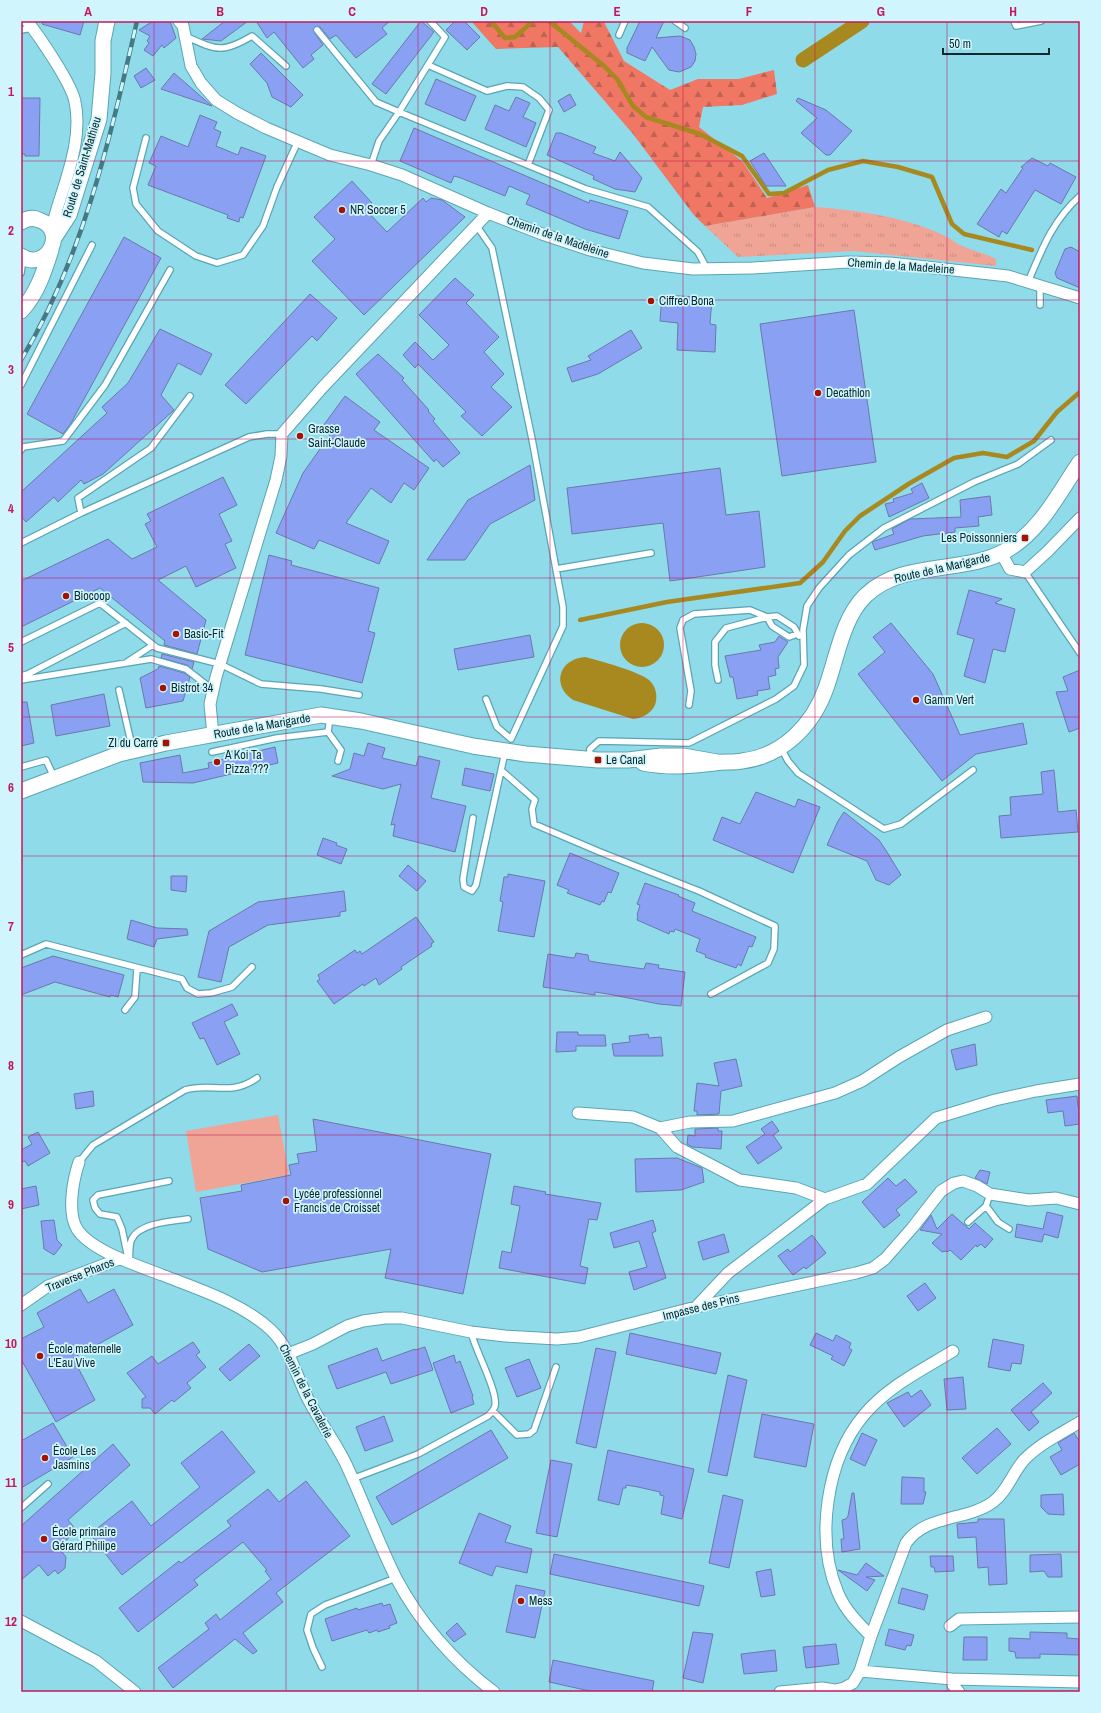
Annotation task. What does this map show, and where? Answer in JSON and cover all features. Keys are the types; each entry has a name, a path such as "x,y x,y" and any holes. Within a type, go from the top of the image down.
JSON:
{"main road":[{"name":"Route de Saint-Mathieu","path":"21,311 31,300 41,278 52,239 69,215 99,119 103,73 102,41 107,21"},
{"path":"21,222 35,218 44,222 52,239 40,259 31,260 22,257"},
{"name":"Route de la Marigarde","path":"21,791 54,777 133,751 306,717 330,716 361,721 466,745 508,745 548,757 628,760 661,756 683,756 717,762 747,760 771,753 796,736 819,706 846,628 854,610 865,596 897,576 927,569 982,560 1001,553 1025,538 1033,530 1048,512 1080,462"}],"street":[{"name":"Chemin de la Madeleine","path":"179,21 183,26 191,66 200,84 216,100 266,128 330,155 371,165 402,175 488,213 542,234 590,250 643,263 706,269 753,268 848,262 890,263 995,274 1040,285 1080,298"},
{"path":"30,25 63,76 75,101 76,119 74,144 68,176 56,208 52,239"},
{"path":"213,735 210,711 213,690 276,480 281,456 282,434 322,388 488,213"},
{"path":"1001,553 1010,570 1025,572 1080,518"},
{"path":"660,1128 690,1122 733,1121 834,1093 862,1081 899,1057 947,1030 986,1017"},
{"path":"696,1307 728,1273 825,1199 867,1184 936,1118 995,1100 1036,1091 1080,1084"},
{"path":"578,1113 633,1117 660,1128 677,1147 740,1180 796,1188 825,1199"},
{"name":"Chemin de la Cavalerie","path":"80,1162 73,1187 72,1204 77,1229 92,1243 124,1261 212,1295 237,1307 271,1330 281,1341 306,1396 344,1461 397,1578 431,1633 467,1670 494,1692"},
{"name":"Impasse des Pins","path":"288,1354 313,1344 347,1326 364,1321 385,1318 402,1318 472,1332 532,1338 579,1337 696,1307 872,1268 885,1259 941,1191 954,1183 963,1181 977,1186 990,1194 1029,1200 1056,1198 1080,1204"},
{"name":"Traverse Pharos","path":"21,1305 48,1286 124,1261"},
{"path":"871,1636 848,1611 838,1594 831,1576 825,1520 827,1499 845,1444 853,1428 865,1413 901,1382 953,1351"},
{"path":"780,1692 844,1688 853,1682 860,1671 871,1636 906,1543 913,1534 921,1528 975,1510 994,1501 1023,1461 1031,1453 1080,1422"},
{"path":"950,1626 953,1621 959,1619 1080,1617"},
{"path":"21,1621 96,1660 135,1692"},
{"path":"860,1671 952,1679 1080,1682"},
{"path":"952,1679 953,1685 959,1692"}],"lane":[{"path":"371,165 379,141 399,112 446,36 430,21"},
{"path":"619,35 626,21"},
{"path":"675,21 685,28"},
{"path":"1014,21 1016,26 1041,21"},
{"path":"21,30 30,25"},
{"path":"317,30 376,102 586,189 648,207 698,252 706,269"},
{"path":"185,36 217,49 235,46 252,36 286,66"},
{"path":"428,65 487,91 507,86 523,87 539,98 549,110 528,165"},
{"path":"146,138 133,188 136,204 158,231 196,256 217,263 243,255 263,226 277,187 298,141"},
{"path":"1028,282 1045,240 1069,206 1080,196"},
{"path":"473,818 463,879 464,887 472,891 476,885 508,745 563,626 563,607 532,440 492,248 476,225"},
{"path":"21,385 92,245"},
{"path":"21,273 22,257"},
{"path":"21,450 23,447 63,441 106,385 170,270"},
{"path":"1040,285 1040,305"},
{"path":"81,513 78,498 151,448 190,396"},
{"path":"21,543 81,513 249,437 267,434 282,434"},
{"path":"589,759 590,749 599,740 689,743 776,699 794,686 804,664 803,639 806,606 819,588 849,555 884,528 974,482 1018,464 1051,440"},
{"path":"556,569 651,553"},
{"path":"1025,572 1080,653"},
{"path":"21,642 100,603 157,648 220,664 261,684 321,689 359,695"},
{"path":"689,705 691,691 680,628 683,620 694,614 750,610 767,617 772,626 789,637 797,634"},
{"path":"718,680 715,665 715,642 720,633 726,628 767,617 777,616 794,627 797,634 803,639"},
{"path":"21,676 28,674 126,624"},
{"path":"125,663 153,645"},
{"path":"21,680 151,659 186,669 213,690"},
{"path":"119,690 133,751"},
{"path":"486,699 497,727 508,745"},
{"path":"330,716 328,732 341,750 338,761"},
{"path":"212,752 277,738 328,732"},
{"path":"781,747 788,761 798,773 884,829 901,824 973,770"},
{"path":"21,767 46,760 54,777"},
{"path":"502,771 535,800 532,809 534,824 699,891 775,926 774,949 768,962 711,994"},
{"path":"21,955 46,944 137,968 182,978 186,988 198,994 211,993 232,987 252,967"},
{"path":"125,1010 135,997 137,968"},
{"path":"80,1162 93,1145 185,1090 195,1087 232,1089 247,1085 257,1078"},
{"path":"124,1261 122,1229 117,1217 100,1214 95,1208 93,1200 98,1195 169,1180"},
{"path":"968,1222 986,1206 990,1194"},
{"path":"986,1206 998,1222 1009,1229"},
{"path":"124,1261 131,1240 137,1231 156,1224 188,1219"},
{"path":"352,1479 418,1454 488,1416 493,1411 495,1405 494,1394 472,1332"},
{"path":"493,1411 517,1435 529,1434 534,1430 556,1367"},
{"path":"21,1508 48,1484"},
{"path":"322,1667 313,1648 307,1630 311,1614 325,1605 397,1578"}],"green space":[{"path":"471,21 569,21 581,33 584,21 604,22 624,61 670,90 698,79 739,79 774,70 777,94 742,105 703,107 699,127 743,162 767,198 808,185 815,207 705,226 693,214 633,134 558,47 496,49"},
{"path":"815,207 864,212 913,223 943,235 962,246 996,259 996,266 854,251 738,257 705,226"},
{"path":"278,1115 289,1175 196,1192 186,1131"}],"shaded area":[{"path":"638,623 646,623 651,624 658,629 663,636 663,654 658,661 651,666 638,667 630,664 623,657 620,649 620,641 623,633 630,626"},
{"path":"585,657 628,670 649,680 655,688 656,695 656,702 651,711 640,718 633,719 573,700 566,694 562,687 560,680 561,674 569,662"}],"building":[{"path":"43,21 84,21 80,35 42,24"},
{"path":"153,21 170,21 176,38 164,48 162,45 153,56 144,50 149,43 147,41 150,36 139,30"},
{"path":"225,21 248,21 221,41 202,39"},
{"path":"256,21 390,21 382,28 387,34 356,58 336,35 330,39 320,27 315,27 314,32 323,45 311,55 314,59 303,68 274,32 267,38"},
{"path":"421,21 434,32 386,94 372,84"},
{"path":"455,21 464,21 480,37 467,50 446,30"},
{"path":"640,21 664,21 656,38 680,36 690,40 696,54 695,61 691,67 679,72 669,70 652,47 645,61 627,53 627,48"},
{"path":"261,53 303,95 291,107 272,97 267,83 250,64"},
{"path":"146,68 155,80 141,88 134,76"},
{"path":"174,73 212,106 161,89"},
{"path":"436,79 476,96 465,121 425,104"},
{"path":"570,94 576,105 564,112 558,101"},
{"path":"516,97 530,103 523,117 536,123 526,147 485,129 495,105 509,111"},
{"path":"21,98 40,98 39,156 25,156 25,154 21,154"},
{"path":"798,98 826,110 852,131 830,155 826,155 801,133 817,118 796,101"},
{"path":"200,115 217,122 214,129 221,132 216,146 238,155 241,147 266,156 243,218 240,217 239,222 227,218 228,215 148,185 156,166 149,163 161,136 188,147"},
{"path":"414,128 589,203 590,200 628,211 619,239 585,229 526,204 530,195 509,186 505,196 454,176 451,183 400,161"},
{"path":"556,133 561,133 596,147 593,153 615,161 620,152 642,178 635,192 615,189 593,179 594,176 547,155"},
{"path":"764,153 786,186 766,186 750,161"},
{"path":"1032,158 1048,166 1050,163 1076,177 1061,204 1035,190 1007,234 1002,231 999,237 977,224 1001,189 1006,193 1023,168 1021,167"},
{"path":"352,181 372,203 366,210 387,232 423,198 426,202 431,198 442,200 465,217 364,315 312,261 335,239 314,217"},
{"path":"124,237 161,258 71,423 63,434 27,414"},
{"path":"1071,247 1080,252 1080,288 1057,278 1055,273 1065,249"},
{"path":"455,278 474,295 466,303 499,337 484,352 504,374 491,387 512,407 482,436 461,416 466,412 418,364 415,368 403,355 415,342 433,360 449,345 419,315"},
{"path":"310,294 337,318 317,341 312,336 246,404 225,385"},
{"path":"662,295 712,298 710,324 716,325 715,352 677,350 678,323 660,321"},
{"name":"Decathlon","path":"854,310 876,462 782,476 760,324"},
{"path":"160,329 212,354 201,375 178,363 161,395 174,410 103,474 84,484 81,480 58,502 54,497 26,522 21,516 21,492 107,413 102,407 128,383"},
{"path":"631,330 642,348 598,374 572,382 567,368 591,360 588,356"},
{"path":"378,354 404,378 402,380 429,410 428,411 435,419 433,421 460,453 443,467 436,459 434,462 356,374"},
{"path":"345,396 380,422 374,430 429,468 414,490 404,483 391,503 371,488 346,523 389,541 379,564 319,540 314,549 276,533 303,473 332,432 323,426"},
{"path":"530,465 535,500 490,524 465,560 427,560 468,500"},
{"path":"720,468 726,515 759,511 765,567 670,581 663,523 572,534 567,488"},
{"path":"223,477 237,505 219,514 232,541 225,544 236,568 196,587 186,566 158,580 206,620 197,654 164,645 165,641 100,588 21,627 21,581 108,539 132,559 157,547 145,524 151,521 147,514"},
{"path":"922,483 929,498 889,517 885,504 894,502 893,499 913,493 911,489"},
{"path":"990,496 992,515 978,517 979,526 955,528 955,532 923,536 875,550 872,542 894,534 892,529 910,519 961,517 960,500"},
{"path":"269,555 292,561 291,565 379,588 368,631 375,633 362,683 245,655"},
{"path":"969,590 1002,599 995,603 1015,609 1005,652 993,649 985,683 964,676 974,639 957,634"},
{"path":"891,623 933,674 960,735 1023,723 1027,744 976,754 942,781 858,674 885,652 873,637"},
{"path":"530,635 534,657 458,670 454,649"},
{"path":"779,636 788,642 778,657 779,668 775,669 776,675 768,677 770,689 757,691 758,695 737,699 733,677 730,677 725,656 761,650 759,645 775,642"},
{"path":"162,654 194,662 192,669 187,665 161,658"},
{"path":"159,666 184,673 190,677 183,701 146,708 140,678 158,669"},
{"path":"1080,670 1080,728 1069,732 1056,692 1068,691 1063,677"},
{"path":"104,694 110,726 56,736 51,705"},
{"path":"21,702 27,702 34,743 21,746"},
{"path":"368,743 385,748 382,758 416,766 419,756 440,761 431,798 466,806 455,852 393,836 395,824 391,825 401,784 383,789 332,776 350,769 354,753 364,756"},
{"path":"275,747 278,763 193,783 143,782 140,763 180,755 183,773 209,768 208,763"},
{"path":"465,768 494,774 490,791 462,785"},
{"path":"1054,770 1058,812 1076,810 1078,832 1001,838 999,816 1011,815 1010,797 1043,794 1041,772"},
{"path":"756,792 795,807 798,799 820,807 793,873 713,840 722,817 740,824"},
{"path":"844,812 879,840 887,852 901,875 889,885 876,880 867,861 827,845 838,821"},
{"path":"323,838 337,843 336,845 347,849 341,864 317,855"},
{"path":"570,853 619,873 611,893 608,892 604,902 602,901 600,905 567,893 569,890 557,885"},
{"path":"408,865 426,881 417,891 399,876"},
{"path":"508,874 545,881 534,937 498,931 503,902 500,901 504,877 508,877"},
{"path":"171,876 187,876 186,892 171,890"},
{"path":"645,883 679,895 678,896 695,903 692,911 756,937 752,947 749,946 741,966 738,964 736,968 705,957 706,955 696,951 700,939 675,929 674,932 670,931 669,934 637,920 640,905 637,904"},
{"path":"344,891 346,911 340,912 340,916 268,925 229,947 221,982 198,977 209,931 258,902"},
{"path":"416,917 434,942 431,944 432,946 401,967 402,969 379,985 376,978 364,986 363,984 334,1004 317,981 320,979 318,975 355,950 357,953 360,951 362,954"},
{"path":"131,920 157,928 187,929 188,935 157,939 154,947 127,939"},
{"path":"576,953 588,955 589,961 644,969 646,963 659,965 658,968 685,972 681,1006 659,1004 595,992 595,995 543,987 548,954 573,958 575,957"},
{"path":"53,956 124,975 118,997 111,995 110,997 55,982 21,995 21,968"},
{"path":"232,1004 238,1015 224,1022 240,1054 217,1065 204,1038 200,1039 192,1023"},
{"path":"557,1032 578,1032 578,1035 605,1035 606,1046 576,1046 576,1051 556,1052"},
{"path":"648,1034 649,1038 661,1037 663,1056 614,1056 612,1044 630,1042 629,1036"},
{"path":"975,1044 977,1065 956,1070 951,1050"},
{"path":"736,1059 742,1086 721,1091 719,1114 697,1115 697,1111 694,1111 697,1083 719,1086 714,1063"},
{"path":"93,1091 94,1106 76,1109 74,1094"},
{"path":"1077,1096 1078,1107 1080,1107 1080,1124 1065,1126 1063,1111 1048,1113 1046,1100"},
{"name":"Lycée professionnel Francis de Croisset","path":"313,1119 491,1154 463,1294 385,1278 391,1249 262,1272 208,1249 200,1198 242,1191 241,1185 291,1175 289,1165 299,1163 297,1154 317,1151"},
{"path":"772,1121 779,1131 773,1135 782,1148 758,1164 746,1147 765,1134 761,1129"},
{"path":"718,1128 718,1131 722,1131 721,1149 692,1147 687,1144 688,1135 695,1136 695,1129"},
{"path":"38,1132 50,1153 28,1166 25,1161 21,1162 21,1150 32,1144 28,1137"},
{"path":"677,1158 702,1168 704,1182 681,1190 636,1192 635,1159"},
{"path":"980,1170 990,1172 987,1184 975,1178"},
{"path":"888,1178 896,1186 905,1179 917,1192 896,1210 900,1215 884,1228 862,1202"},
{"path":"36,1186 39,1205 21,1209 21,1189"},
{"path":"514,1186 546,1192 545,1194 601,1203 597,1220 589,1219 580,1266 588,1268 585,1284 499,1268 502,1251 511,1253 520,1206 511,1204"},
{"path":"1047,1212 1063,1216 1058,1238 1044,1234 1042,1242 1015,1237 1017,1224 1043,1229"},
{"path":"952,1214 969,1229 975,1223 993,1239 985,1248 981,1244 977,1247 976,1245 961,1260 950,1250 947,1252 942,1252 932,1243 942,1234 920,1230 931,1215 937,1229"},
{"path":"54,1220 57,1240 62,1245 54,1255 44,1249 41,1221"},
{"path":"653,1220 656,1231 652,1233 666,1278 634,1290 629,1272 647,1267 639,1241 614,1248 610,1233"},
{"path":"724,1234 729,1252 703,1260 698,1242"},
{"path":"812,1235 826,1253 806,1269 804,1267 793,1275 778,1256 788,1249 790,1252"},
{"path":"925,1283 936,1298 918,1311 907,1296"},
{"name":"École maternelle L'Eau Vive","path":"80,1289 88,1303 114,1289 133,1325 73,1358 95,1400 56,1422 21,1359 21,1339 44,1327 37,1313"},
{"path":"630,1333 721,1353 716,1374 626,1354"},
{"path":"816,1333 833,1341 836,1335 851,1343 849,1348 852,1350 844,1366 831,1359 833,1356 810,1345"},
{"path":"993,1339 1024,1345 1021,1364 1012,1363 1010,1371 988,1367"},
{"path":"193,1342 200,1352 196,1355 206,1367 187,1383 191,1388 174,1402 172,1400 155,1414 150,1408 142,1408 142,1399 146,1397 127,1373 152,1356 158,1364"},
{"path":"249,1344 260,1356 230,1381 219,1369"},
{"path":"425,1347 433,1370 391,1384 386,1372 337,1389 328,1366 377,1348 382,1361"},
{"path":"596,1348 616,1352 596,1448 576,1443"},
{"path":"454,1355 456,1363 460,1361 473,1396 474,1404 451,1413 433,1363"},
{"path":"529,1359 541,1388 517,1397 505,1368"},
{"path":"728,1375 747,1380 727,1476 708,1472"},
{"path":"963,1377 966,1409 947,1410 944,1379"},
{"path":"1043,1383 1052,1393 1031,1412 1039,1422 1029,1431 1011,1410"},
{"path":"921,1390 931,1405 904,1427 887,1403 908,1392 911,1397"},
{"path":"762,1414 814,1424 806,1467 754,1457"},
{"path":"384,1416 393,1441 365,1451 356,1427"},
{"name":"École Les Jasmins","path":"53,1423 73,1457 21,1488 21,1441"},
{"path":"997,1428 1011,1444 977,1474 962,1458"},
{"path":"491,1430 508,1458 392,1525 376,1497"},
{"path":"222,1431 255,1472 122,1575 90,1534 132,1501 151,1526 200,1487 181,1463"},
{"path":"862,1433 877,1440 865,1466 850,1459"},
{"path":"1074,1433 1080,1442 1080,1464 1061,1475 1050,1457 1062,1450 1058,1443"},
{"path":"113,1444 130,1465 68,1520 77,1531 58,1547 66,1557 65,1568 58,1574 55,1570 48,1576 39,1565 21,1580 21,1526"},
{"path":"608,1450 694,1469 682,1519 661,1514 664,1496 660,1495 660,1492 638,1487 626,1485 626,1488 623,1488 619,1505 598,1500"},
{"path":"551,1460 572,1464 557,1537 536,1533"},
{"path":"902,1477 924,1478 924,1492 926,1492 923,1504 901,1504"},
{"path":"306,1481 350,1536 276,1593 283,1602 243,1633 257,1651 253,1654 235,1639 173,1688 158,1668 209,1629 205,1623 216,1614 220,1620 271,1579 265,1571 267,1570 243,1542 194,1580 198,1585 138,1632 119,1608 179,1561 181,1563 231,1526 227,1521 268,1489 279,1502"},
{"path":"852,1493 854,1493 860,1549 842,1552 841,1539 844,1539 842,1520 846,1519 848,1516"},
{"path":"1063,1494 1064,1515 1048,1514 1041,1507 1041,1495"},
{"path":"723,1495 743,1500 729,1568 709,1563"},
{"path":"479,1513 511,1526 505,1542 532,1549 527,1573 496,1566 492,1576 459,1563"},
{"path":"978,1519 1004,1519 1007,1584 989,1585 988,1567 978,1568 976,1537 958,1538 957,1524 978,1522"},
{"path":"554,1554 704,1586 699,1606 550,1574"},
{"path":"1061,1554 1062,1577 1048,1577 1044,1571 1030,1572 1030,1555"},
{"path":"930,1556 953,1556 954,1571 935,1572 934,1567 931,1567"},
{"path":"866,1563 884,1576 866,1577 875,1580 867,1591 838,1570 857,1575"},
{"path":"771,1569 775,1595 761,1597 756,1572"},
{"path":"516,1585 545,1591 535,1638 506,1632"},
{"path":"902,1588 928,1595 924,1610 898,1603"},
{"path":"382,1603 383,1606 390,1604 397,1623 389,1626 390,1628 378,1632 377,1630 369,1633 367,1630 332,1641 325,1619 357,1608 358,1610"},
{"path":"457,1623 466,1634 454,1642 446,1633"},
{"path":"889,1629 914,1635 911,1646 907,1645 905,1650 885,1645"},
{"path":"693,1632 713,1634 703,1683 683,1678"},
{"path":"1030,1632 1067,1633 1067,1638 1080,1639 1080,1655 1040,1654 1040,1658 1016,1658 1015,1652 1009,1651 1009,1638 1030,1639"},
{"path":"964,1637 987,1637 987,1660 963,1660"},
{"path":"836,1644 839,1664 806,1668 803,1647"},
{"path":"775,1650 777,1671 744,1674 741,1654"},
{"path":"553,1660 654,1681 652,1692 594,1692 549,1682"}],"waterway":[{"path":"491,21 505,38 515,37 533,21"},
{"path":"549,21 604,66 617,79 633,106 646,117 700,134 742,156 769,194 784,193 828,170 863,161 898,167 932,177 952,224 964,234 1032,250"},
{"path":"803,60 862,21"},
{"path":"580,620 667,602 800,583 823,562 845,531 860,516 910,483 954,458 983,453 1007,457 1034,441 1057,412 1080,392"}],"railway":[{"path":"21,360 43,320 62,280 78,238 105,152 137,21"}],"place":[{"name":"NR Soccer 5","path":"342,210"},
{"name":"Ciffreo Bona","path":"651,301"},
{"name":"Decathlon","path":"818,393"},
{"name":"Grasse Saint-Claude","path":"300,436"},
{"name":"Les Poissonniers","path":"1025,538"},
{"name":"Biocoop","path":"66,596"},
{"name":"Basic-Fit","path":"176,634"},
{"name":"Bistrot 34","path":"163,688"},
{"name":"Gamm Vert","path":"916,700"},
{"name":"ZI du Carré","path":"166,743"},
{"name":"Le Canal","path":"598,760"},
{"name":"A Koi Ta Pizza ???","path":"217,762"},
{"name":"Lycée professionnel Francis de Croisset","path":"286,1201"},
{"name":"École maternelle L'Eau Vive","path":"40,1356"},
{"name":"École Les Jasmins","path":"45,1458"},
{"name":"École primaire Gérard Philipe","path":"44,1539"},
{"name":"Mess","path":"521,1601"}]}
